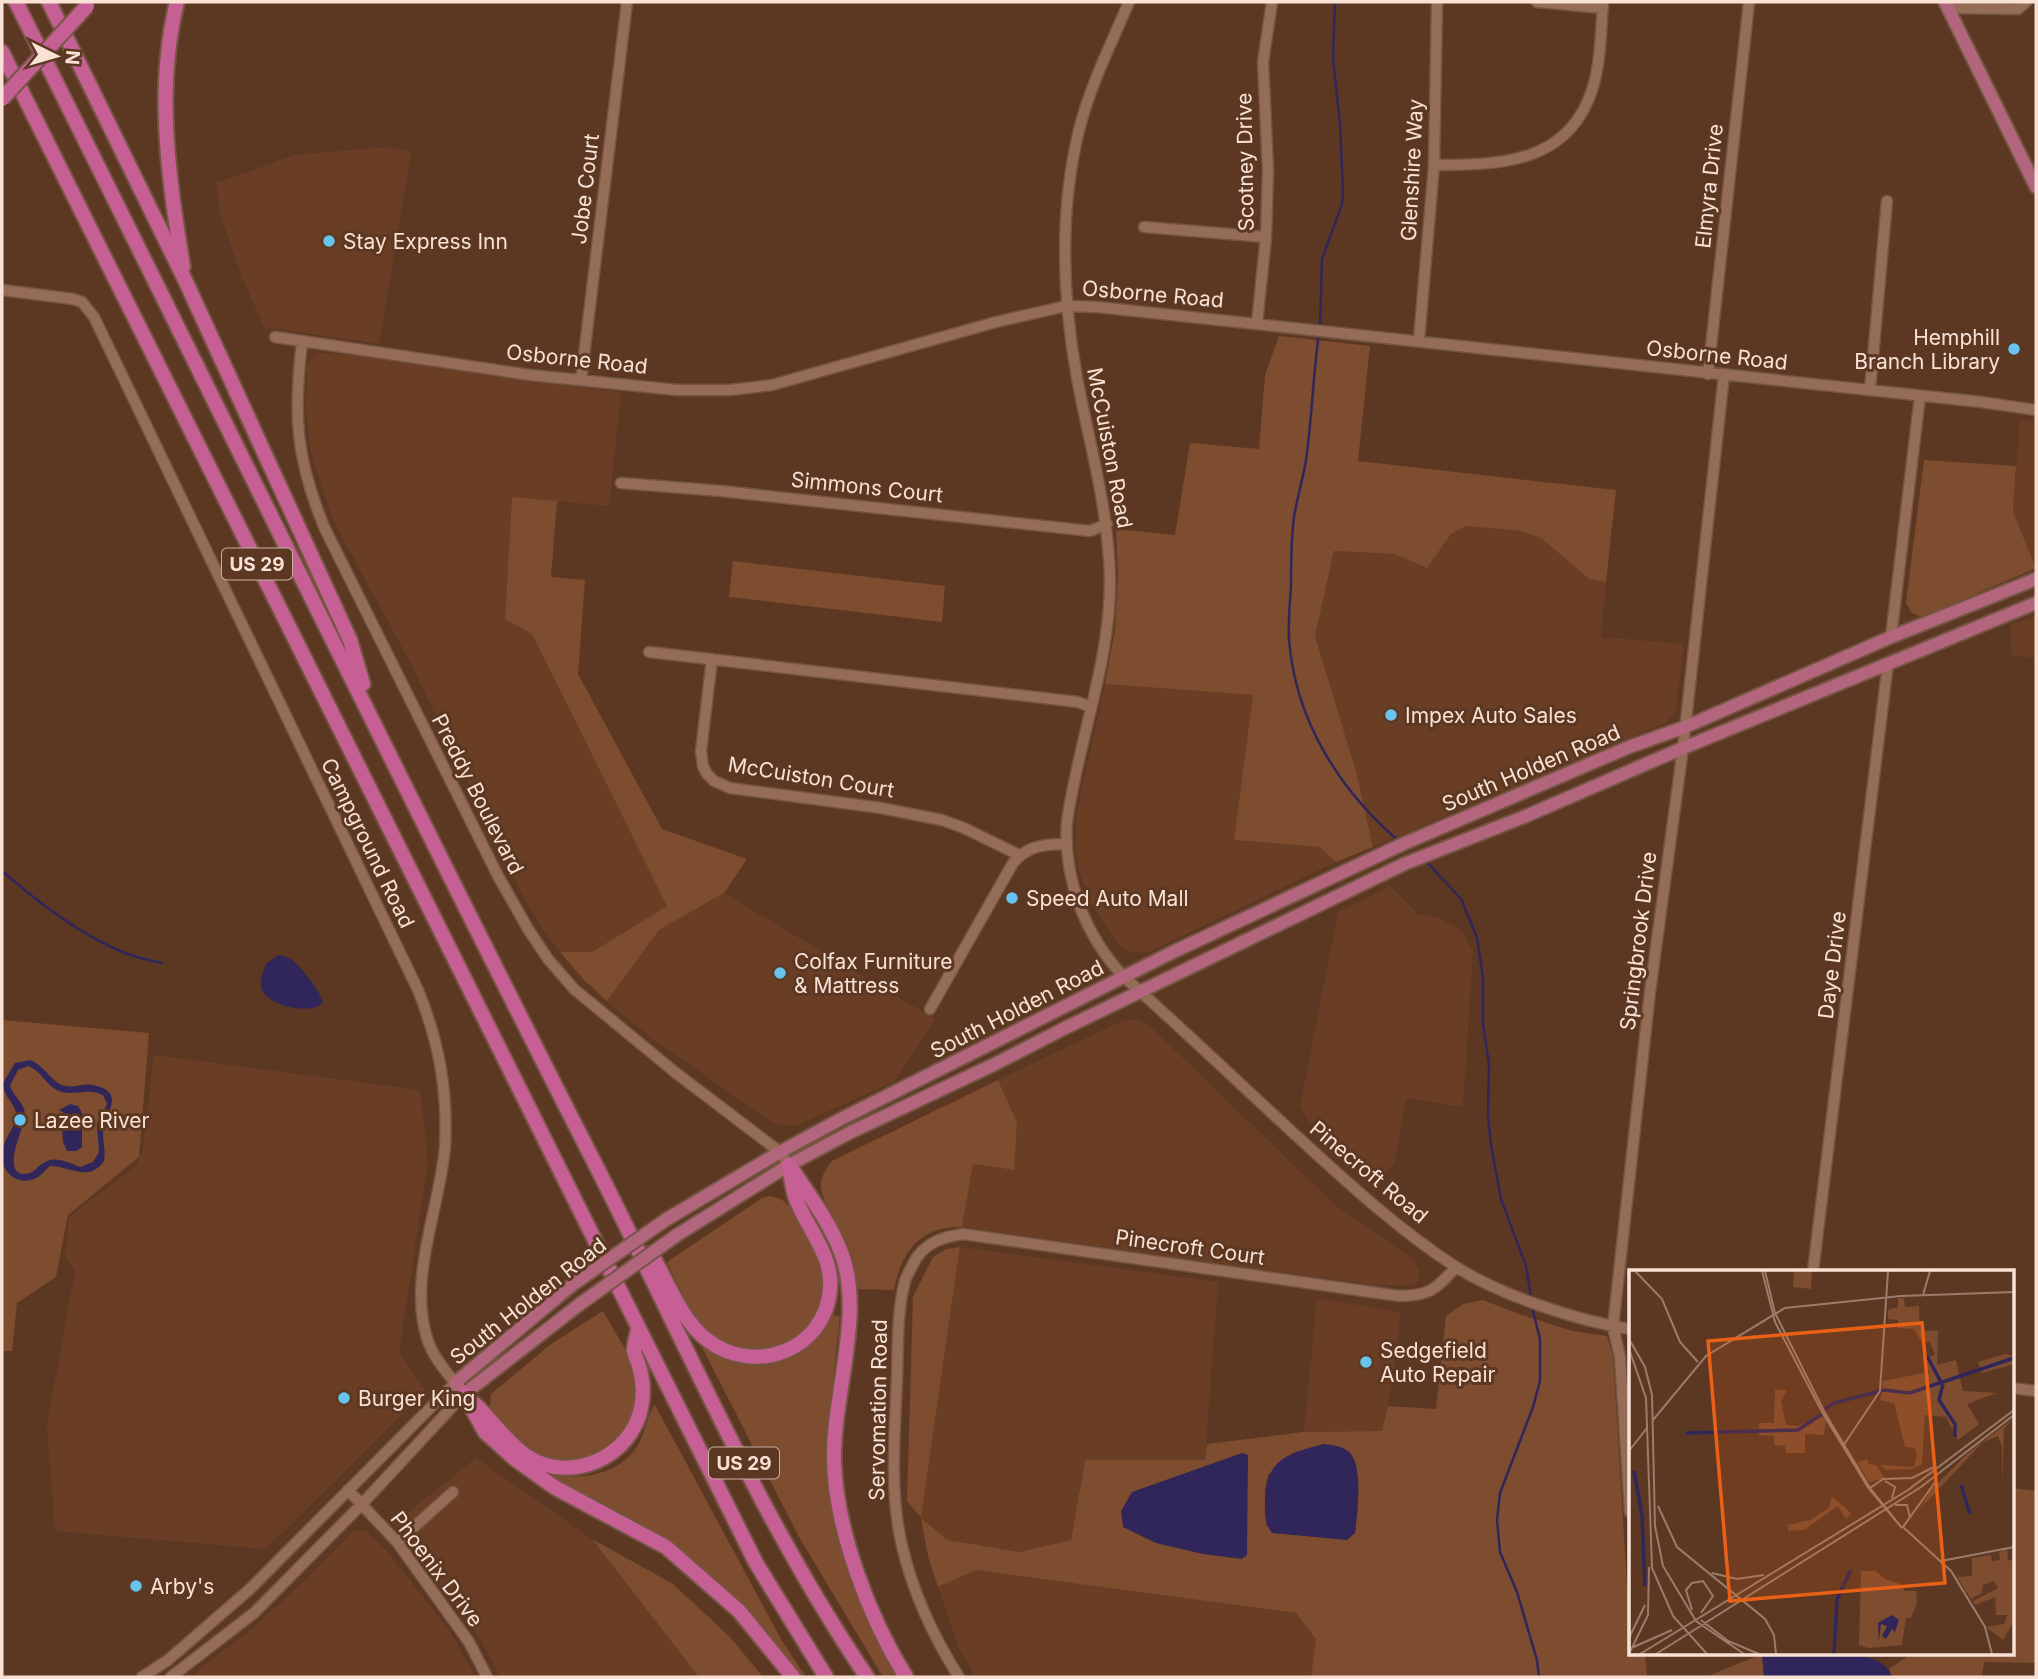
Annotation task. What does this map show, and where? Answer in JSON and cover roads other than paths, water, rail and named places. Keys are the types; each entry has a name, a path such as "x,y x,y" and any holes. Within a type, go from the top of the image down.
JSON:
{"highway":[{"name":"US 29","path":"16,2 635,1240 748,1472 812,1590 867,1677"},
{"path":"49,2 186,282 350,640 376,724"},
{"path":"177,2 166,66 164,120 169,179 186,282"},
{"path":"2,99 89,4"},
{"name":"US 29","path":"2,52 756,1563 825,1677"},
{"path":"635,1240 654,1259 687,1318 704,1338 721,1350 742,1357 778,1355 794,1348 819,1322 831,1288 824,1256 796,1199 789,1165"},
{"path":"789,1165 841,1251 847,1273 849,1323 836,1420 836,1493 843,1528 855,1564 887,1647 906,1677"},
{"path":"460,1389 492,1419 518,1450 531,1459 559,1467 590,1464 612,1454 629,1438 637,1420 643,1395 642,1379 634,1351 638,1329"},
{"path":"460,1389 485,1432 515,1459 554,1487 666,1548 739,1611 793,1677"}],"main road":[{"path":"1947,5 2036,187"},
{"name":"South Holden Road","path":"460,1389 572,1285 667,1219 780,1152 1124,977 1407,842 1629,747 1685,727 1891,637 2036,579"},
{"name":"South Holden Road","path":"460,1389 677,1235 789,1165 851,1132 1404,864 1526,817 1683,748 2036,603"}],"street":[{"name":"Jobe Court","path":"581,380 627,2"},
{"name":"McCuiston Road","path":"1124,977 1108,961 1081,909 1070,879 1065,844 1071,795 1102,653 1109,608 1107,524 1077,379 1066,306 1064,242 1072,169 1080,130 1092,90 1129,2"},
{"name":"Scotney Drive","path":"1257,323 1266,237 1268,170 1263,62 1272,2"},
{"name":"Glenshire Way","path":"1419,340 1434,165 1437,2"},
{"path":"1434,165 1486,165 1518,160 1542,150 1562,137 1585,108 1593,86 1603,5 1537,2"},
{"name":"Elmyra Drive","path":"1708,374 1749,2"},
{"path":"1947,5 2018,9 2028,2 2036,5"},
{"path":"1870,390 1887,201"},
{"path":"1144,227 1266,237"},
{"name":"Campground Road","path":"2,290 82,302 94,317 418,990 433,1027 442,1068 444,1148 421,1298 426,1337 435,1357 460,1389"},
{"name":"Osborne Road","path":"275,337 581,380 677,390 730,390 772,385 996,322 1066,306 1097,307 1419,340 2036,410"},
{"name":"Preddy Boulevard","path":"302,342 297,428 312,498 433,748 528,929 548,959 574,989 676,1073 780,1152 789,1165"},
{"name":"Springbrook Drive","path":"1629,1496 1620,1357 1613,1327 1650,992 1683,748 1724,375"},
{"path":"1891,637 1920,396"},
{"name":"Simmons Court","path":"621,483 721,491 1090,531 1107,524"},
{"path":"649,652 1078,702 1090,707"},
{"name":"McCuiston Court","path":"712,659 701,751 703,766 714,781 738,789 881,808 942,820 1019,855"},
{"name":"Daye Drive","path":"1813,1270 1888,663"},
{"path":"930,1009 1019,855 1032,847 1065,844"},
{"name":"Pinecroft Road","path":"1124,977 1351,1186 1406,1231 1457,1267 1534,1303 1613,1327 1629,1329"},
{"name":"Pinecroft Court","path":"916,1259 927,1245 963,1234 1399,1296 1420,1296 1436,1289 1457,1267"},
{"name":"Servomation Road","path":"916,1259 906,1279 900,1309 894,1457 896,1515 914,1586 933,1630 959,1677"},
{"path":"2014,1388 2036,1391"},
{"name":"South Holden Road","path":"142,1677 168,1660 250,1589 348,1490 460,1389"},
{"name":"South Holden Road","path":"171,1677 254,1613 362,1504 460,1389"},
{"name":"Phoenix Drive","path":"348,1490 397,1542 469,1642 487,1677"},
{"path":"397,1542 453,1492"},
{"path":"168,1660 171,1677"}],"waterway":[{"path":"1320,327 1322,259 1342,204 1343,191 1333,58 1335,2"},
{"path":"1319,333 1306,460 1292,534 1289,639 1293,669 1300,698 1324,751 1358,800 1400,842"},
{"path":"1425,860 1461,899 1477,937 1483,978 1483,1025 1489,1064 1488,1116 1491,1145 1501,1199 1526,1266 1531,1297"},
{"path":"2,871 45,906 92,937 130,955 162,963"},
{"path":"1532,1307 1540,1339 1540,1381 1533,1407 1500,1493 1497,1520 1500,1552 1517,1592 1537,1660 1539,1677"}],"place":[{"name":"Stay Express Inn","path":"329,241"},
{"name":"Hemphill Branch Library","path":"2014,349"},
{"name":"Impex Auto Sales","path":"1391,715"},
{"name":"Speed Auto Mall","path":"1012,898"},
{"name":"Colfax Furniture & Mattress","path":"780,973"},
{"name":"Lazee River","path":"20,1120"},
{"name":"Sedgefield Auto Repair","path":"1366,1362"},
{"name":"Burger King","path":"344,1398"},
{"name":"Arby's","path":"136,1586"}]}
